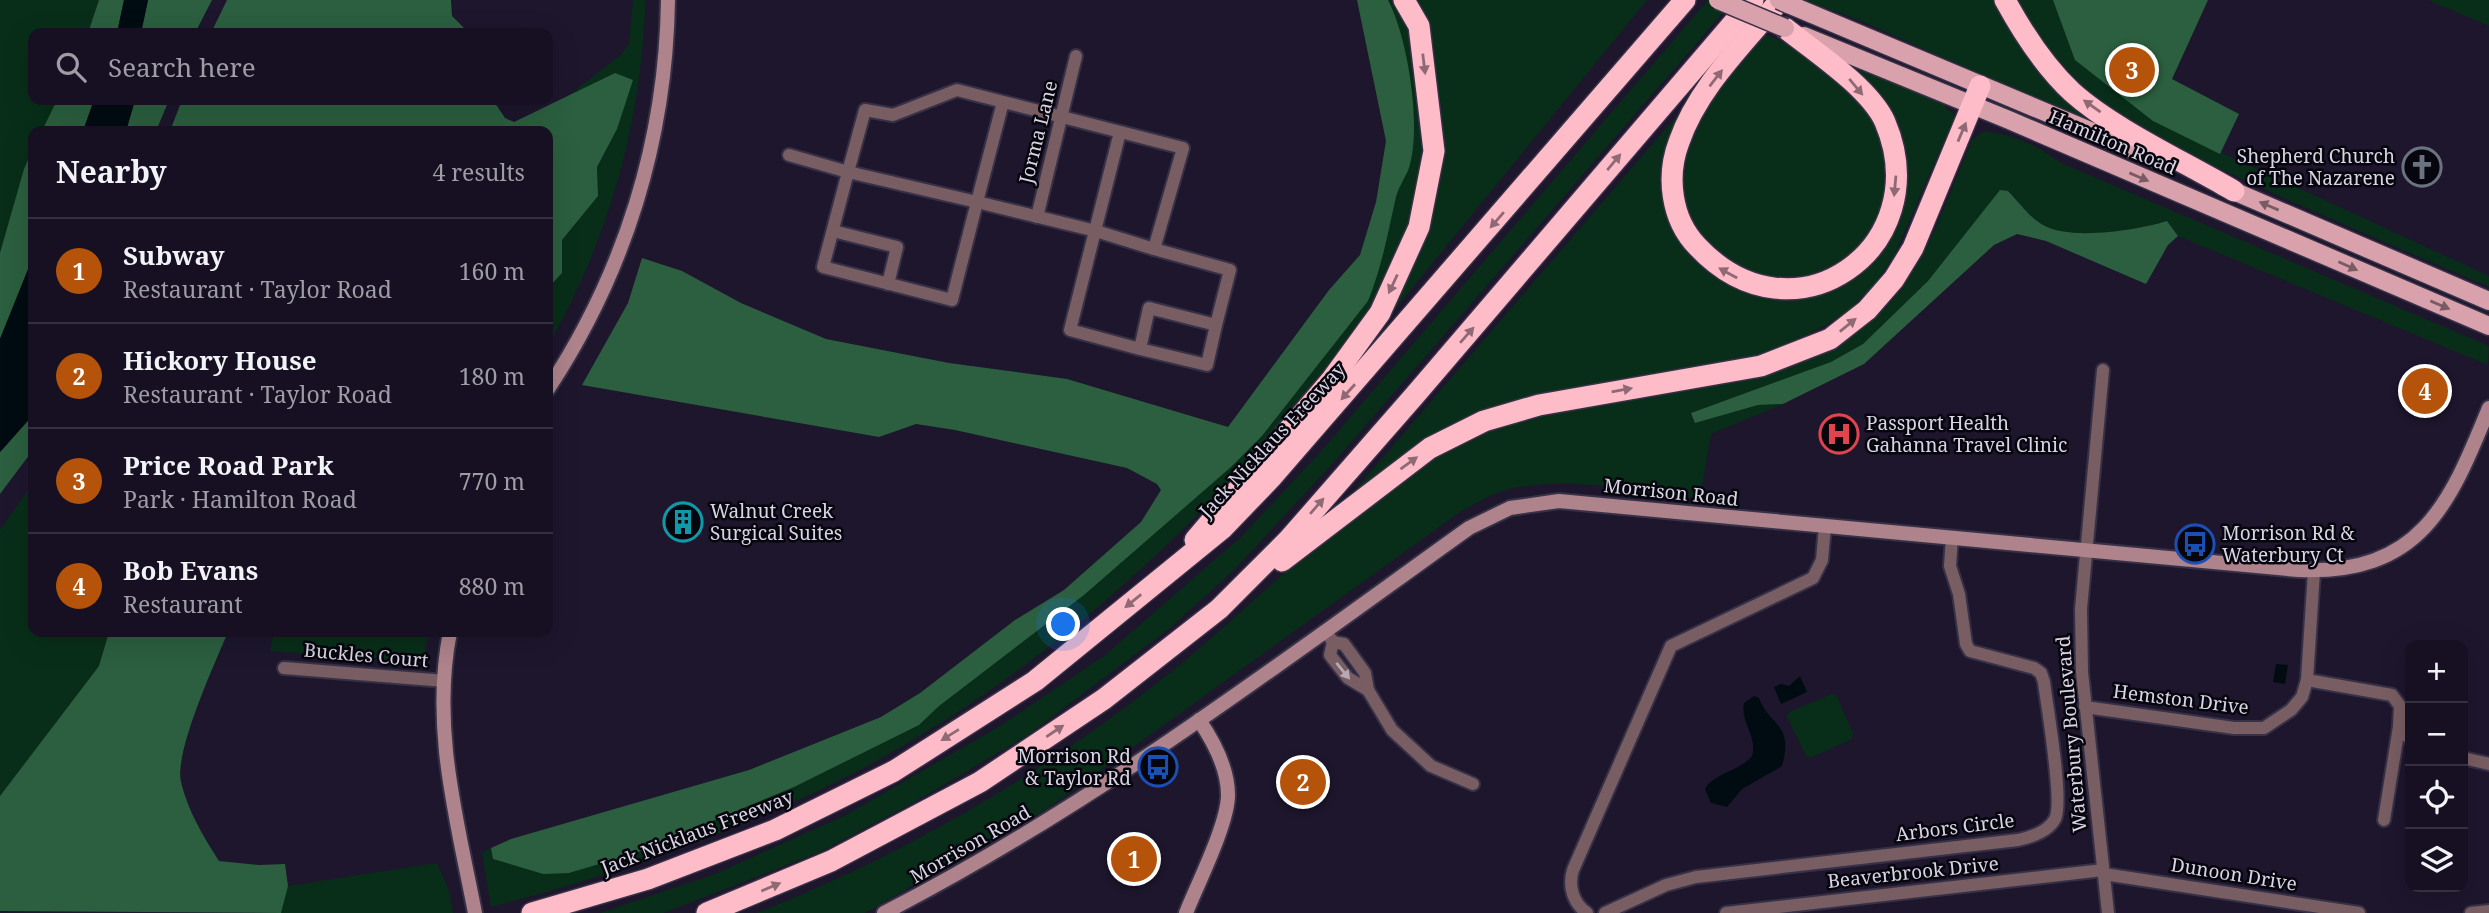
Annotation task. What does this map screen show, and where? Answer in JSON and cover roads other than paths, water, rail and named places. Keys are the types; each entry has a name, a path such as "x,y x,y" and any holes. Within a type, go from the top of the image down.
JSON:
{"highway":[{"path":"1171,571 1216,512 1332,379 1380,313 1419,227 1434,151 1419,26 1404,0"},
{"path":"1528,183 1672,0"},
{"name":"Jack Nicklaus Freeway","path":"532,913 648,879 775,830 894,771 1035,681 1223,528 1272,477 1685,0"},
{"path":"1219,608 1289,539 1753,0"},
{"path":"2006,0 2040,57 2073,93 2119,125 2234,191"},
{"path":"1782,1 1692,110 1671,170 1672,193 1688,237 1715,266 1748,284 1786,290 1826,283 1873,248 1894,209 1897,164 1884,120 1867,99 1850,79 1785,28"},
{"path":"707,913 831,861 980,782 1104,699 1430,448 1484,421 1539,405 1761,366 1830,339 1867,310 1894,279 1913,248 1977,96"}],"main road":[{"path":"553,380 578,343 609,281 632,218 654,140 662,91 668,0"},
{"name":"Hamilton Road","path":"1718,0 1785,28 2234,191 2489,300"},
{"name":"Hamilton Road","path":"1782,1 1977,96 2489,326"},
{"name":"Morrison Road","path":"884,913 1015,842 1329,636 1469,527 1510,508 1559,501 2314,571 2358,567 2377,560 2412,539 2428,525 2453,491 2489,408"},
{"path":"449,637 442,716 449,790 475,913"},
{"path":"1186,913 1212,851 1228,796 1218,747 1199,720"}],"street":[{"name":"Jorma Lane","path":"1037,217 1076,56"},
{"path":"1003,102 952,300 823,267 865,110 893,115 957,90 1182,148 1154,249"},
{"path":"789,155 848,172 1096,231 1230,270 1208,365 1070,330 1096,231 1120,132"},
{"path":"832,231 897,247 888,284"},
{"path":"1139,349 1149,308 1216,325"},
{"name":"Waterbury Boulevard","path":"2103,370 2081,609 2085,707 2108,913"},
{"path":"1587,913 1580,908 1571,890 1573,870 1671,646 1813,578 1822,560 1825,526"},
{"name":"Arbors Circle","path":"1605,913 1666,885 1696,877 2018,840 2045,830 2053,823 2059,799 2041,673 2034,668 1977,656 1966,644 1964,617 1950,566 1952,537"},
{"name":"Hemston Drive","path":"2085,707 2234,728 2263,728 2291,710 2302,697 2307,680 2314,571"},
{"path":"1329,636 1344,644 1365,673 1368,690 1392,730 1431,766 1473,784"},
{"name":"Buckles Court","path":"284,668 445,681"},
{"path":"2307,680 2392,695 2400,706 2384,820"},
{"path":"2399,727 2405,734"},
{"path":"2468,759 2489,764"},
{"name":"Beaverbrook Drive","path":"1726,913 1843,906 2104,872"},
{"name":"Dunoon Drive","path":"2104,872 2359,913"},
{"path":"2471,913 2489,911"}],"place":[{"name":"Price Road Park","path":"2132,70"},
{"name":"Shepherd Church of The Nazarene","path":"2422,167"},
{"name":"Bob Evans","path":"2425,391"},
{"name":"Passport Health Gahanna Travel Clinic","path":"1839,434"},
{"name":"Walnut Creek Surgical Suites","path":"683,522"},
{"name":"Morrison Rd & Waterbury Ct","path":"2195,544"},
{"name":"Morrison Rd & Taylor Rd","path":"1158,767"},
{"name":"Hickory House","path":"1303,782"},
{"name":"Subway","path":"1134,859"}]}
